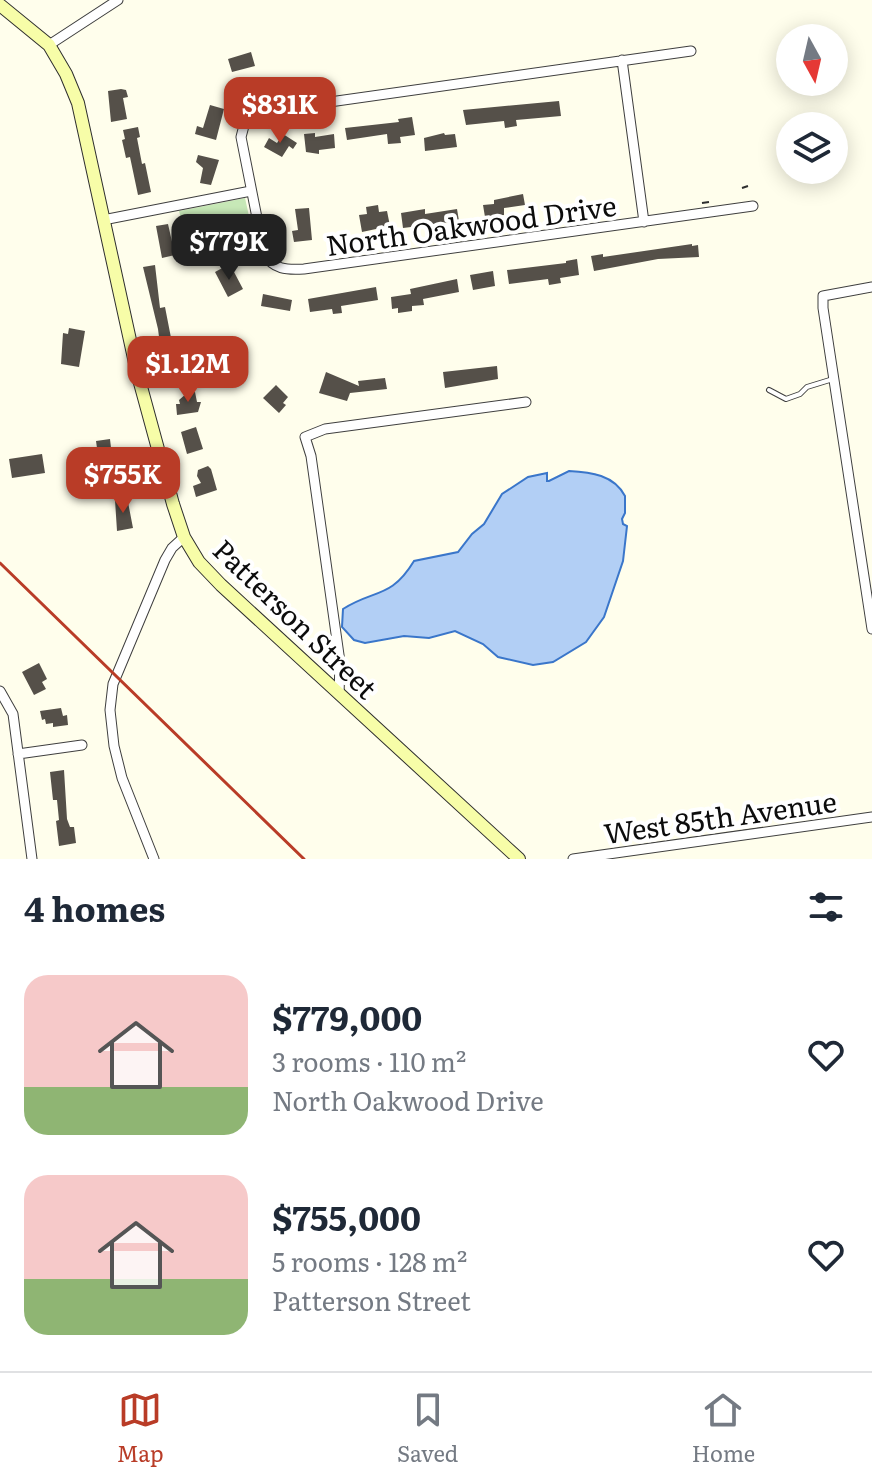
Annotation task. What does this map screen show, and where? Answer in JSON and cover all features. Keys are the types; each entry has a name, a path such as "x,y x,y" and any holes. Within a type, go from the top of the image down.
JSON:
{"street":[{"path":"49,45 118,0"},
{"name":"Patterson Street","path":"0,5 49,45 78,103 142,395 184,537 199,562 519,859"},
{"path":"644,222 622,60 691,51"},
{"name":"North Oakwood Drive","path":"622,60 268,110 252,116 241,131 251,191 268,261 287,270 753,206"},
{"path":"103,220 251,191"},
{"path":"872,287 823,296 872,629"},
{"path":"339,695 340,662 311,456 305,437 325,429 526,402"},
{"path":"154,859 117,762 110,710 111,694 165,560 184,537"},
{"path":"0,691 13,714 32,859"},
{"path":"18,754 82,745"},
{"name":"West 85th Avenue","path":"573,859 872,817"}],"lane":[{"path":"769,390 786,399 800,394 807,387 833,379"}],"path":[{"path":"742,188 748,186"},
{"path":"702,203 709,202"}],"green space":[{"path":"245,198 254,239 190,252 179,211"}],"water":[{"path":"569,471 608,479 625,496 622,519 627,526 623,561 604,617 586,642 553,662 533,665 498,657 483,644 455,631 429,638 404,636 365,643 354,640 342,627 343,609 390,588 414,561 458,552 484,524 502,494 528,477 547,473 549,481"}],"building":[{"path":"251,52 255,66 232,72 228,59"},
{"path":"126,90 128,97 123,98 127,119 111,122 108,91"},
{"path":"559,101 561,116 516,120 517,126 505,128 504,121 466,125 463,110"},
{"path":"210,105 224,109 216,140 195,134 197,126 203,128"},
{"path":"412,117 415,135 400,137 401,143 388,144 387,134 347,140 345,128 399,122 398,119"},
{"path":"138,127 142,164 145,163 151,192 138,195 130,157 126,158 122,140 125,139 123,130"},
{"path":"315,133 315,137 334,134 335,148 319,150 319,154 306,152 304,134"},
{"path":"283,134 297,143 293,149 289,146 282,157 264,147 269,138 277,143"},
{"path":"455,134 457,147 425,151 424,138"},
{"path":"198,155 219,160 211,185 200,183 203,168 196,162"},
{"path":"523,194 525,205 504,208 504,215 485,217 483,205"},
{"path":"378,205 379,212 387,211 390,226 362,232 359,215 367,214 366,207"},
{"path":"309,208 312,240 294,242 292,231 298,230 295,209"},
{"path":"425,209 425,214 457,209 459,221 403,228 401,213"},
{"path":"168,224 175,255 162,258 156,226"},
{"path":"698,245 699,257 658,259 594,271 591,256 603,254 603,257"},
{"path":"577,259 579,275 560,278 561,283 549,285 548,279 509,284 507,270"},
{"path":"155,265 160,308 165,307 173,348 180,346 186,372 175,374 171,358 162,360 143,267"},
{"path":"226,266 230,274 234,272 243,289 228,297 215,272"},
{"path":"493,271 495,286 473,290 470,275"},
{"path":"457,279 459,292 423,299 424,305 412,306 412,311 398,313 398,308 392,309 391,297 411,294 410,289"},
{"path":"376,287 378,300 341,306 342,313 333,314 332,309 310,312 308,299"},
{"path":"263,294 292,300 290,311 261,306"},
{"path":"69,328 85,331 79,367 61,364 63,333 68,334"},
{"path":"497,366 498,379 445,388 443,372"},
{"path":"326,372 359,386 358,381 385,378 387,389 350,393 347,401 319,393"},
{"path":"276,385 288,397 279,413 263,398"},
{"path":"195,392 197,402 201,402 198,412 177,415 176,404 180,404 179,400 187,393"},
{"path":"196,427 203,449 187,454 181,432"},
{"path":"110,439 114,474 101,476 96,441"},
{"path":"42,454 45,473 12,478 9,459"},
{"path":"208,466 217,490 196,497 193,486 201,483 198,470"},
{"path":"127,497 133,528 117,531 115,500"},
{"path":"39,663 47,679 42,682 46,689 34,695 22,672"},
{"path":"61,708 63,716 67,715 68,725 53,727 53,723 46,724 45,719 42,720 40,711"},
{"path":"64,770 67,819 70,827 74,827 76,843 59,846 57,800 53,800 50,772"}],"railway":[{"path":"0,563 304,859"}]}
